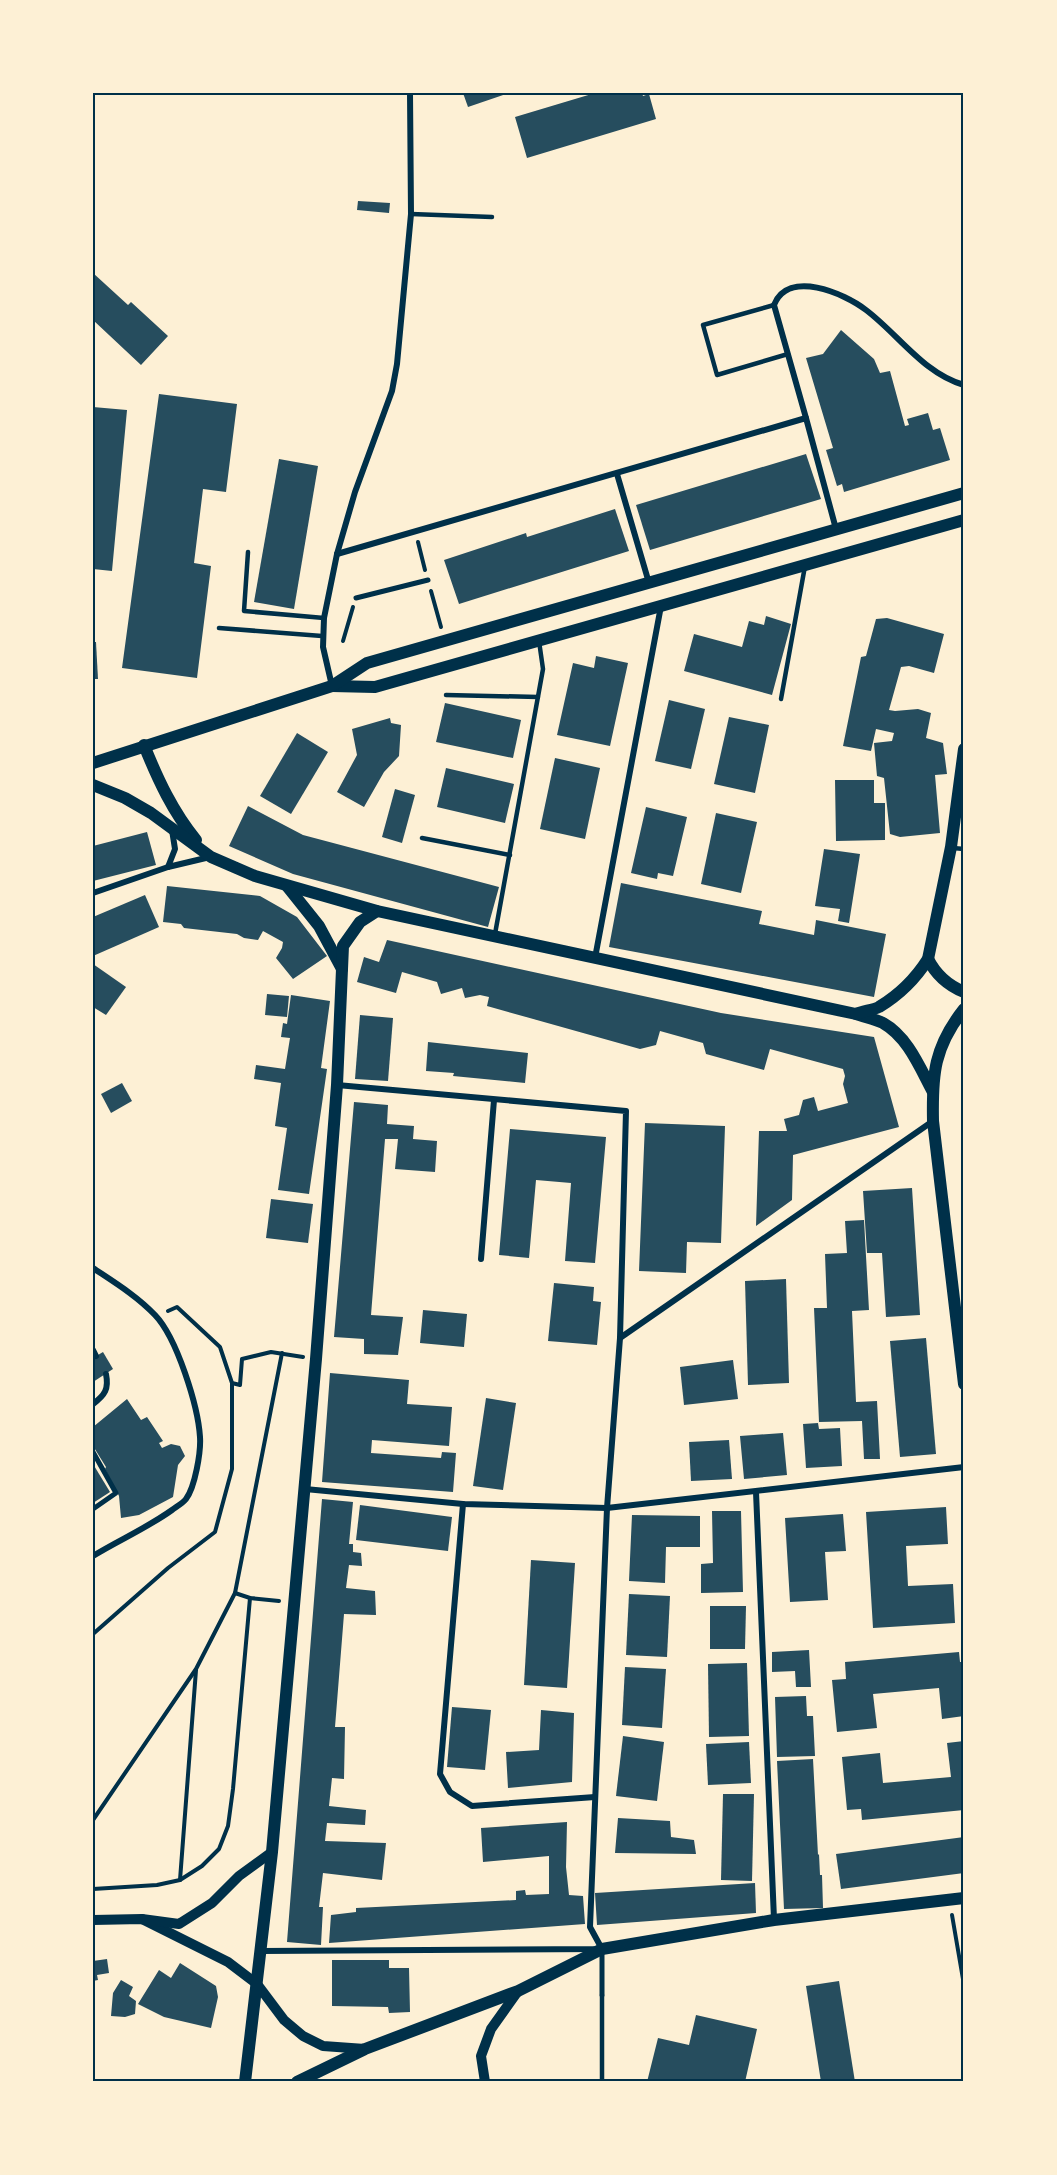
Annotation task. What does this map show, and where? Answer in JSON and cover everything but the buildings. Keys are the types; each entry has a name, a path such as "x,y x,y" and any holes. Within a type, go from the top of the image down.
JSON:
{"main road":[{"path":"93,763 332,686 367,663 964,493"},
{"path":"332,686 375,687 964,519"},
{"path":"144,745 168,800 188,831 211,857"},
{"path":"856,1014 878,1007 909,984 928,959 951,848 964,749"},
{"path":"93,785 125,798 171,827 211,857 255,876 286,886 377,911 856,1014 882,1023 895,1032 910,1049 933,1092"},
{"path":"286,886 319,926 342,970"},
{"path":"245,2082 272,1852 295,1603 337,1085 343,946 360,922 377,911"},
{"path":"928,959 934,972 948,984 964,992"},
{"path":"964,1009 950,1026 939,1049 933,1092 933,1121 964,1384"},
{"path":"297,2082 365,2049 518,1991 602,1949 774,1920 964,1898"}],"street":[{"path":"332,686 322,647 324,618 355,492 392,391 397,364 411,214 410,93"},
{"path":"837,531 774,304 781,292 801,285 826,290 841,296 866,309 919,358 938,372 964,385"},
{"path":"338,554 806,418"},
{"path":"616,474 649,584"},
{"path":"356,598 428,580"},
{"path":"595,959 661,606"},
{"path":"168,867 175,849 171,827"},
{"path":"93,893 168,867 211,857"},
{"path":"337,1085 626,1112 620,1338 607,1508 590,1927 602,1949 602,1995"},
{"path":"481,1259 494,1100"},
{"path":"620,1338 933,1121"},
{"path":"93,1268 121,1286 156,1316 176,1351 191,1391 200,1439 196,1476 186,1500 158,1520 93,1556"},
{"path":"93,1404 103,1396 108,1384 106,1374"},
{"path":"93,1452 116,1493 93,1509"},
{"path":"304,1489 464,1504 607,1508 964,1467"},
{"path":"756,1492 774,1920"},
{"path":"464,1504 440,1774 450,1792 472,1806 595,1797"},
{"path":"93,1920 142,1919 179,1924 212,1903 239,1876 272,1852"},
{"path":"142,1919 228,1962 257,1984 284,2020 303,2036 323,2046 365,2049"},
{"path":"261,1951 602,1949"},
{"path":"485,2082 481,2056 491,2029 518,1991"}],"lane":[{"path":"411,214 492,217"},
{"path":"774,304 703,325 711,355 717,375 788,354"},
{"path":"248,552 243,611 324,618"},
{"path":"781,699 806,564"},
{"path":"219,627 322,636"},
{"path":"495,937 543,669 538,641"},
{"path":"446,695 538,697"},
{"path":"422,838 510,855"},
{"path":"951,848 964,849"},
{"path":"602,1995 602,2082"}],"path":[{"path":"343,641 356,598"},
{"path":"93,1634 168,1568 215,1532 232,1469 232,1383 220,1347 177,1307 156,1316"},
{"path":"232,1383 240,1385 242,1359 271,1352 316,1359"},
{"path":"93,1820 196,1669 235,1593 282,1353"},
{"path":"235,1593 250,1598 295,1603"},
{"path":"93,1889 157,1885 180,1880 202,1866 219,1849 228,1826 250,1598"},
{"path":"180,1880 196,1669"},
{"path":"949,1899 964,1985"}]}
